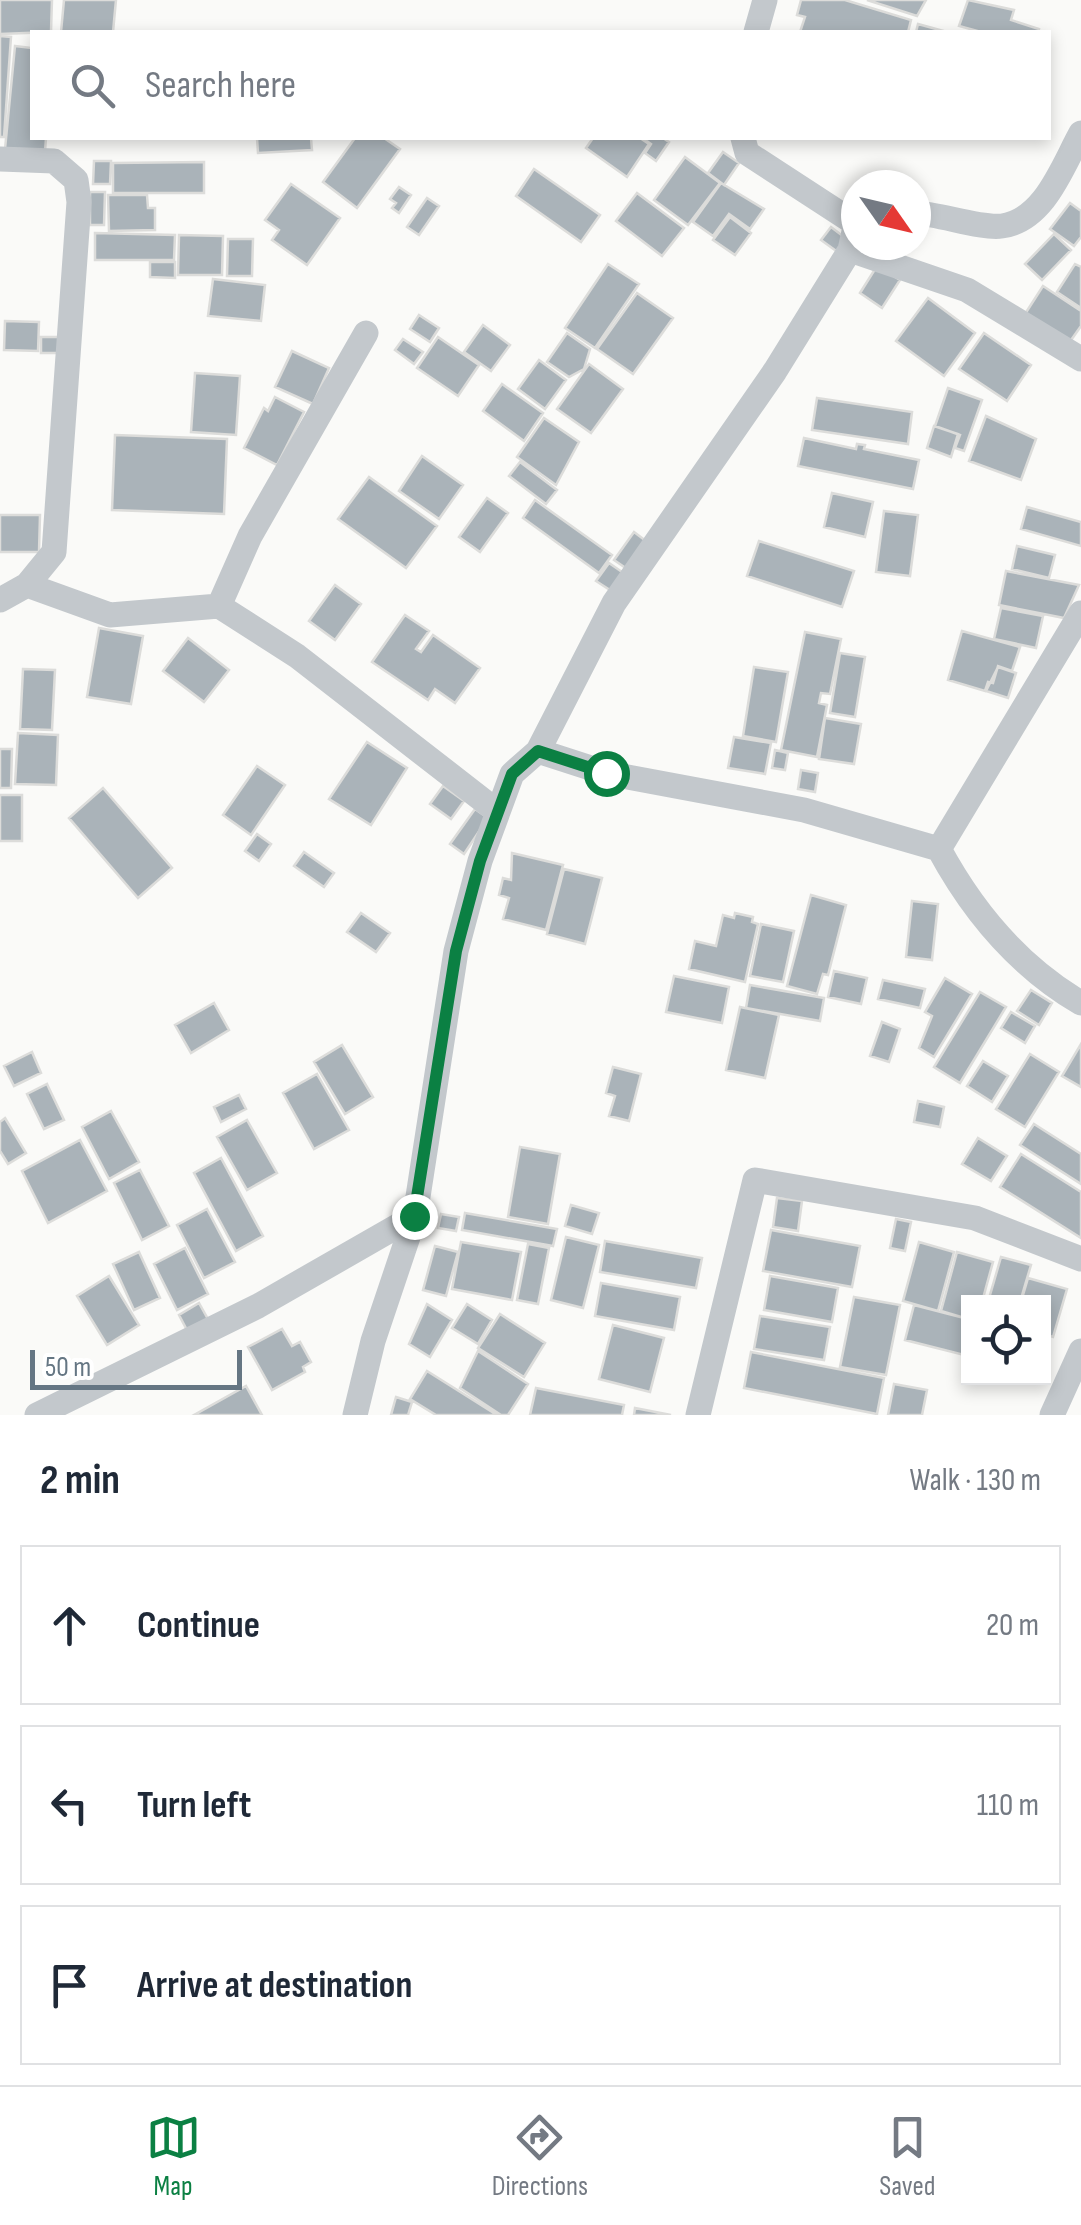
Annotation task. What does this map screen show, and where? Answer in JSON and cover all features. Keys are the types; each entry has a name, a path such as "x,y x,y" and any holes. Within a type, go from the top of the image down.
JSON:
{"street":[{"path":"757,30 766,0"},
{"path":"931,215 1001,226 1024,217 1045,199 1081,132"},
{"path":"743,140 746,154 841,214"},
{"path":"0,159 54,160 76,180 79,202 54,552 27,584 0,600"},
{"path":"355,1415 373,1341 414,1216 456,951 512,774 538,751 614,603 775,371 844,260"},
{"path":"879,260 967,290 1081,359"},
{"path":"219,606 250,536 366,333"},
{"path":"27,584 110,614 219,606 298,656 498,812"},
{"path":"940,849 1048,674 1081,612"},
{"path":"538,751 606,773 804,810 940,849 968,902 1045,982 1081,1002"},
{"path":"698,1415 755,1180 975,1218 1081,1259"},
{"path":"43,1414 258,1306 414,1216"},
{"path":"1052,1415 1081,1350"}],"building":[{"path":"0,0 52,0 51,30 0,34"},
{"path":"64,0 116,0 113,30 61,30"},
{"path":"801,0 845,0 911,20 908,30 801,30 805,17 797,15"},
{"path":"867,0 926,0 917,16"},
{"path":"968,0 1014,10 1011,20 1039,29 974,30 959,26"},
{"path":"918,24 940,30 916,30"},
{"path":"0,36 11,37 4,137 0,137"},
{"path":"15,46 30,48 30,140 46,140 45,152 5,149"},
{"path":"257,140 311,140 312,150 258,153"},
{"path":"354,140 387,140 400,149 357,208 323,182"},
{"path":"592,140 643,140 649,144 627,177 586,148"},
{"path":"645,140 669,142 656,161 645,153 651,144"},
{"path":"723,152 739,163 724,185 708,173"},
{"path":"685,157 720,183 688,225 654,200"},
{"path":"94,161 111,161 110,184 93,184"},
{"path":"204,162 204,193 113,193 113,163"},
{"path":"534,169 600,215 581,242 516,196"},
{"path":"721,183 764,209 750,229 729,214 713,236 693,222"},
{"path":"291,184 340,218 307,265 272,240 279,230 265,220"},
{"path":"399,187 411,195 399,213 392,208 396,203 390,199"},
{"path":"90,192 105,192 104,225 90,225"},
{"path":"637,193 684,228 662,256 616,221"},
{"path":"108,195 147,195 148,208 155,208 155,230 109,231"},
{"path":"427,198 439,206 419,235 407,227"},
{"path":"1070,203 1081,211 1081,237 1074,246 1050,229"},
{"path":"730,217 751,233 735,255 713,240"},
{"path":"831,227 841,235 841,250 839,253 821,240"},
{"path":"95,233 175,235 174,260 95,260"},
{"path":"1054,234 1071,250 1042,280 1025,264"},
{"path":"179,235 223,236 222,275 178,275"},
{"path":"228,239 253,239 252,276 227,276"},
{"path":"150,262 175,262 175,278 150,277"},
{"path":"608,264 639,284 595,348 565,328"},
{"path":"1075,264 1081,267 1081,308 1057,292"},
{"path":"877,266 900,280 882,308 860,293"},
{"path":"213,279 265,285 261,321 208,316"},
{"path":"1043,286 1081,311 1081,326 1069,343 1025,314"},
{"path":"637,293 673,318 633,374 597,349"},
{"path":"928,298 975,333 944,376 896,341"},
{"path":"419,315 439,328 430,342 410,329"},
{"path":"5,321 39,322 38,351 4,350"},
{"path":"483,325 510,345 491,371 464,352"},
{"path":"567,333 590,349 584,369 569,377 547,362"},
{"path":"984,333 1031,365 1007,401 959,369"},
{"path":"41,337 63,337 63,353 41,353"},
{"path":"438,337 479,365 458,396 417,368"},
{"path":"403,339 423,352 414,364 395,350"},
{"path":"292,351 329,368 313,404 275,387"},
{"path":"539,360 566,380 545,409 518,389"},
{"path":"589,364 623,389 591,433 557,409"},
{"path":"195,373 240,376 236,435 191,432"},
{"path":"502,384 543,413 524,441 483,411"},
{"path":"948,388 982,400 964,451 955,448 960,435 935,426"},
{"path":"275,397 304,412 277,465 244,448 264,408 268,411"},
{"path":"817,398 912,412 908,444 812,430"},
{"path":"986,416 1036,439 1021,480 969,461"},
{"path":"544,418 579,442 556,485 517,457"},
{"path":"934,426 958,434 951,457 927,448"},
{"path":"115,435 227,439 224,514 112,510"},
{"path":"804,438 856,449 857,444 865,445 864,449 919,460 913,489 798,466"},
{"path":"422,456 463,485 439,519 399,491"},
{"path":"520,462 557,490 546,504 509,476"},
{"path":"369,477 437,526 406,568 338,519"},
{"path":"832,493 873,502 865,537 824,527"},
{"path":"487,498 508,513 480,552 459,537"},
{"path":"535,500 612,555 599,573 523,518"},
{"path":"1027,507 1081,522 1081,546 1021,529"},
{"path":"884,511 918,515 910,576 876,572"},
{"path":"0,515 40,515 39,552 0,552"},
{"path":"634,532 650,544 630,571 614,560"},
{"path":"759,541 854,571 842,607 747,576"},
{"path":"1017,546 1055,555 1049,578 1012,569"},
{"path":"609,563 625,574 613,592 596,581"},
{"path":"1006,571 1079,585 1064,618 999,605"},
{"path":"335,585 361,604 335,640 309,621"},
{"path":"1001,608 1043,616 1036,648 994,639"},
{"path":"405,615 429,631 416,649 421,652 433,635 480,668 455,703 435,689 428,700 372,662"},
{"path":"99,628 143,636 131,704 87,697"},
{"path":"962,631 1020,647 1012,671 998,666 993,683 988,682 985,691 948,680"},
{"path":"805,632 841,639 830,694 821,693 819,703 827,705 817,757 781,750"},
{"path":"188,638 229,670 204,702 163,671"},
{"path":"840,653 865,657 855,717 830,713"},
{"path":"754,667 788,672 776,742 743,736"},
{"path":"998,667 1016,673 1008,698 986,691"},
{"path":"23,669 55,670 52,730 20,729"},
{"path":"825,718 861,724 854,764 819,759"},
{"path":"18,733 58,735 56,785 15,784"},
{"path":"734,737 771,743 765,774 728,768"},
{"path":"367,742 407,768 371,825 329,799"},
{"path":"0,749 12,749 11,788 0,788"},
{"path":"775,750 788,753 785,770 772,768"},
{"path":"257,766 285,785 251,835 223,815"},
{"path":"801,770 818,773 815,792 798,789"},
{"path":"443,786 464,801 451,819 430,804"},
{"path":"103,788 172,868 138,898 69,818"},
{"path":"0,795 22,795 22,841 0,841"},
{"path":"475,809 488,818 464,854 450,844"},
{"path":"257,834 271,844 259,861 245,851"},
{"path":"304,852 334,873 324,887 294,866"},
{"path":"512,853 563,865 546,930 503,919 509,898 499,895 503,878 511,880"},
{"path":"564,869 602,878 585,944 547,934"},
{"path":"811,895 846,905 828,975 823,974 817,994 787,986"},
{"path":"912,901 938,904 932,960 906,957"},
{"path":"361,913 390,933 376,952 347,932"},
{"path":"735,913 753,917 752,922 758,924 745,982 689,969 695,941 716,946 723,915 734,918"},
{"path":"761,924 794,931 783,982 750,976"},
{"path":"834,971 867,978 861,1004 828,997"},
{"path":"674,976 729,987 722,1023 666,1012"},
{"path":"945,978 972,994 934,1057 919,1048 932,1016 925,1012"},
{"path":"883,980 925,989 920,1008 878,999"},
{"path":"750,985 824,998 820,1021 746,1008"},
{"path":"1031,990 1052,1003 1039,1025 1017,1011"},
{"path":"980,992 1006,1007 960,1083 934,1067"},
{"path":"214,1003 229,1030 191,1053 175,1025"},
{"path":"740,1007 779,1015 765,1078 726,1070"},
{"path":"1011,1012 1035,1026 1025,1043 1001,1028"},
{"path":"882,1022 900,1029 889,1062 870,1056"},
{"path":"1081,1044 1081,1087 1062,1076"},
{"path":"342,1045 373,1097 345,1114 314,1062"},
{"path":"32,1052 41,1073 14,1086 4,1066"},
{"path":"1030,1054 1059,1072 1025,1127 996,1109"},
{"path":"983,1061 1008,1076 992,1102 967,1086"},
{"path":"613,1067 641,1074 629,1121 609,1116 615,1096 606,1093"},
{"path":"317,1074 349,1130 314,1149 283,1093"},
{"path":"47,1084 64,1120 44,1129 27,1094"},
{"path":"239,1095 246,1109 221,1122 214,1107"},
{"path":"918,1101 944,1107 940,1127 914,1122"},
{"path":"111,1111 139,1162 109,1179 82,1127"},
{"path":"5,1118 26,1153 8,1164 0,1151 0,1122"},
{"path":"247,1120 277,1173 247,1190 217,1137"},
{"path":"1034,1124 1081,1154 1081,1184 1020,1145"},
{"path":"978,1138 1007,1156 991,1181 962,1164"},
{"path":"80,1140 107,1191 48,1223 22,1171"},
{"path":"520,1147 560,1154 548,1224 508,1217"},
{"path":"1021,1154 1081,1192 1081,1238 1000,1187"},
{"path":"221,1158 263,1236 236,1251 194,1173"},
{"path":"140,1170 169,1226 142,1240 114,1183"},
{"path":"777,1198 802,1201 798,1231 773,1227"},
{"path":"571,1205 599,1213 592,1234 565,1226"},
{"path":"207,1209 235,1262 204,1278 177,1225"},
{"path":"465,1213 557,1229 553,1246 462,1230"},
{"path":"441,1214 459,1217 456,1231 438,1228"},
{"path":"896,1219 911,1222 905,1251 890,1248"},
{"path":"771,1230 860,1246 852,1287 763,1271"},
{"path":"566,1237 599,1245 583,1308 551,1300"},
{"path":"605,1241 702,1258 696,1288 600,1272"},
{"path":"461,1242 521,1252 512,1300 452,1289"},
{"path":"919,1242 954,1252 938,1311 903,1301"},
{"path":"528,1244 549,1248 538,1304 517,1300"},
{"path":"435,1246 458,1252 446,1296 423,1290"},
{"path":"185,1248 208,1294 177,1310 154,1264"},
{"path":"139,1252 160,1298 134,1310 113,1264"},
{"path":"957,1252 993,1262 984,1295 961,1295 961,1317 941,1311"},
{"path":"1001,1257 1031,1265 1022,1295 990,1295"},
{"path":"109,1276 139,1325 107,1345 77,1296"},
{"path":"770,1276 838,1288 832,1322 764,1310"},
{"path":"1028,1278 1067,1289 1053,1337 1051,1295 1023,1295"},
{"path":"601,1283 680,1297 674,1330 595,1316"},
{"path":"854,1297 900,1305 886,1375 840,1367"},
{"path":"199,1303 209,1321 188,1332 179,1315"},
{"path":"427,1304 452,1320 430,1357 409,1344"},
{"path":"467,1304 492,1320 478,1344 452,1328"},
{"path":"914,1305 961,1317 961,1354 905,1340"},
{"path":"500,1314 545,1343 524,1377 478,1348"},
{"path":"760,1316 830,1327 824,1360 754,1349"},
{"path":"613,1325 664,1338 650,1392 599,1379"},
{"path":"282,1329 292,1346 300,1342 311,1362 303,1367 305,1372 272,1390 248,1347"},
{"path":"478,1351 528,1384 508,1415 501,1415 460,1388"},
{"path":"751,1352 884,1378 877,1414 744,1388"},
{"path":"427,1371 497,1415 436,1415 410,1399"},
{"path":"894,1384 927,1390 922,1415 888,1415"},
{"path":"246,1386 262,1415 194,1415"},
{"path":"536,1388 624,1405 622,1415 530,1415"},
{"path":"396,1397 412,1402 408,1415 391,1415"},
{"path":"635,1408 671,1415 634,1415"}],"route":[{"path":"414,1216 456,951 480,861 512,774 538,751 606,773"}]}
